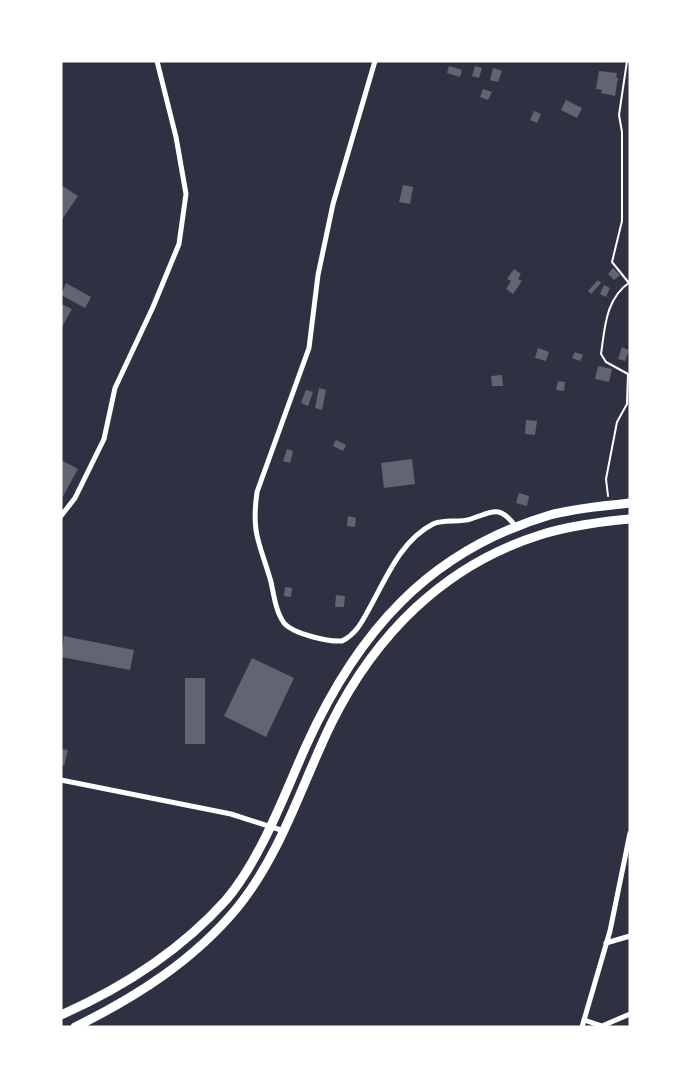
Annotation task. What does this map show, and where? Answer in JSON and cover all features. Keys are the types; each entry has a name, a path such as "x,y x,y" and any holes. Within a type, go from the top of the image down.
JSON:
{"highway":[{"path":"61,1015 101,997 180,943 226,899 255,855 312,732 358,650 391,611 419,585 448,562 481,543 516,527 552,515 630,503"},
{"path":"75,1027 152,985 203,944 238,907 262,871 284,830 331,725 352,687 381,644 416,605 485,557 540,534 630,519"}],"street":[{"path":"61,516 75,498 104,439 114,388 153,306 178,244 186,194 176,137 156,61"},
{"path":"375,61 334,204 318,275 309,348 257,492 254,514 255,533 276,604 284,623 293,630 317,638 342,641 357,630 404,547 434,523 462,522 495,511 505,513 516,527"},
{"path":"61,780 231,814 284,830"},
{"path":"582,1027 606,943 630,833"},
{"path":"606,943 630,936"},
{"path":"584,1020 602,1026 630,1014"}],"path":[{"path":"608,506 606,479 616,439 617,422 627,404 628,374 606,362 601,354 608,310 616,293 629,283 612,262 622,221 622,132 619,115 627,61"}],"building":[{"path":"449,66 462,70 460,77 447,73"},
{"path":"475,66 482,68 479,78 472,76"},
{"path":"493,68 502,71 498,82 490,80"},
{"path":"599,71 617,73 615,96 601,93 602,90 596,89"},
{"path":"483,89 492,92 488,100 480,97"},
{"path":"566,100 582,108 577,118 561,110"},
{"path":"534,111 541,114 537,123 530,120"},
{"path":"61,185 78,196 61,221"},
{"path":"403,185 413,187 410,204 399,202"},
{"path":"613,268 620,275 614,280 608,274"},
{"path":"514,269 521,274 518,279 522,281 513,294 506,289 511,281 507,279"},
{"path":"598,280 601,283 591,294 588,291"},
{"path":"66,283 91,297 85,308 61,295"},
{"path":"604,285 610,288 606,297 600,294"},
{"path":"61,304 72,309 61,329"},
{"path":"622,347 629,350 625,361 618,359"},
{"path":"538,348 549,352 546,361 535,358"},
{"path":"575,352 583,355 580,361 572,358"},
{"path":"598,366 612,369 609,382 595,379"},
{"path":"502,375 503,386 492,386 491,376"},
{"path":"558,381 565,382 564,391 556,390"},
{"path":"319,388 326,390 322,410 315,408"},
{"path":"306,390 313,392 308,406 301,403"},
{"path":"526,420 537,421 535,435 525,434"},
{"path":"336,440 346,445 343,451 333,446"},
{"path":"287,449 293,451 290,463 283,461"},
{"path":"412,459 415,484 384,488 381,463"},
{"path":"61,460 78,469 61,500"},
{"path":"519,493 529,496 527,506 516,503"},
{"path":"348,516 356,518 355,527 347,526"},
{"path":"285,587 292,588 291,597 284,596"},
{"path":"336,595 345,596 344,607 335,607"},
{"path":"64,636 134,650 130,670 61,657"},
{"path":"252,658 294,678 266,737 224,716"},
{"path":"185,678 205,678 205,744 185,744"},
{"path":"61,749 68,750 64,766 61,765"}]}
